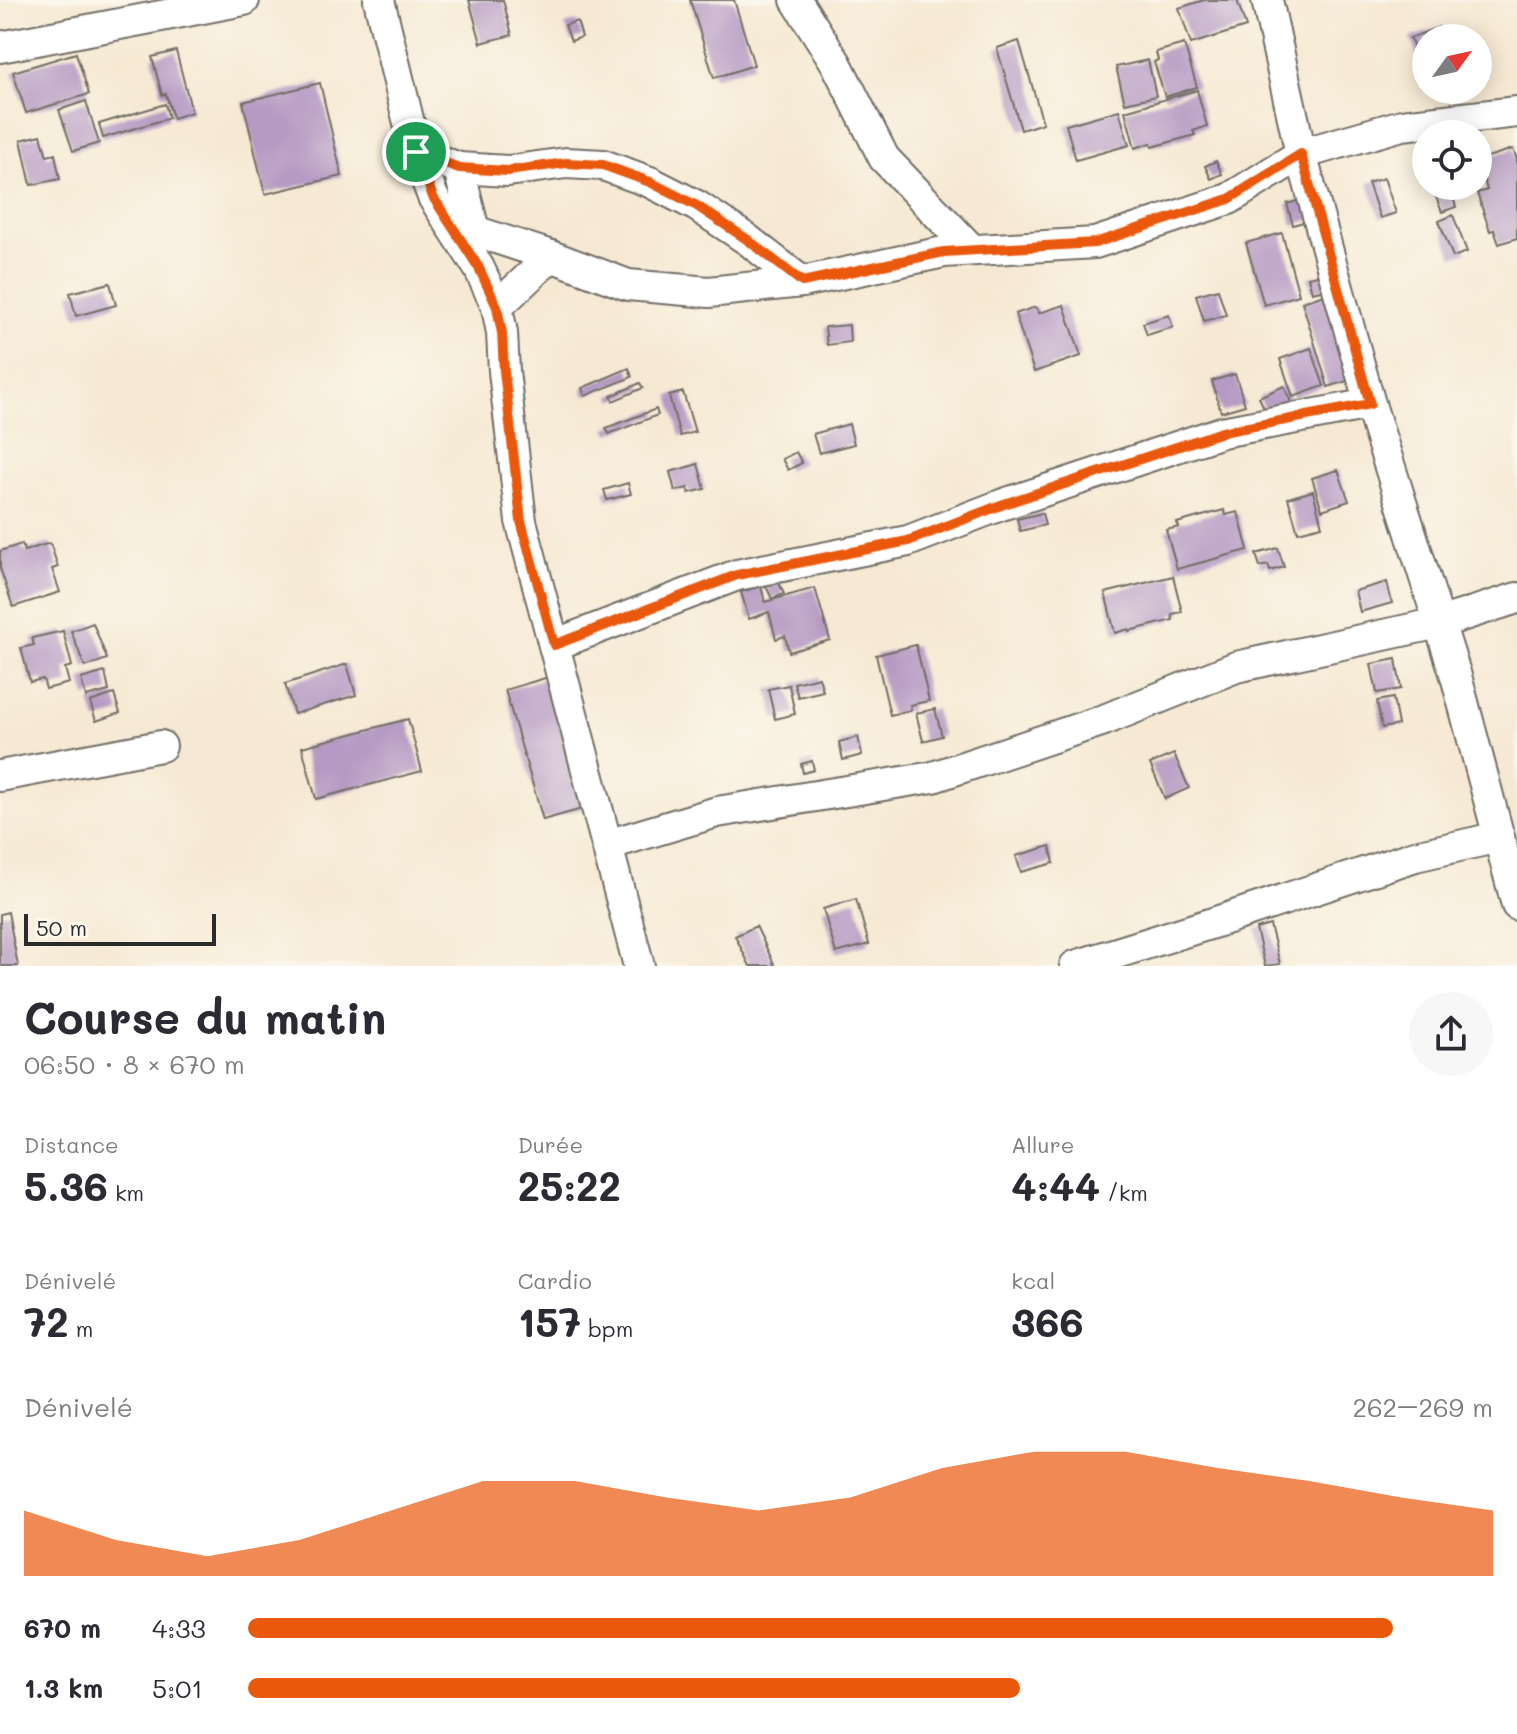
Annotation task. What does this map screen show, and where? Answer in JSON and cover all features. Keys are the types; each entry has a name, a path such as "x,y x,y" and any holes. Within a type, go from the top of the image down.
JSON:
{"street":[{"path":"0,47 244,0"},
{"path":"379,0 416,152 433,197 462,227 628,285 709,292 802,282 944,252 1095,243 1229,199 1301,154 1402,125 1517,112"},
{"path":"796,0 836,63 884,158 972,250"},
{"path":"1267,0 1301,154 1370,404 1456,676 1517,905"},
{"path":"416,152 459,168 508,171 566,163 603,165 650,182 697,206 802,282"},
{"path":"459,168 462,227 497,307 502,333 521,521 639,966"},
{"path":"497,307 551,256"},
{"path":"554,645 737,575 908,541 1001,505 1222,432 1370,404"},
{"path":"607,845 717,812 933,777 1104,720 1236,667 1439,623 1517,598"},
{"path":"0,776 161,746"},
{"path":"1075,966 1415,856 1499,837"}],"building":[{"path":"469,0 503,0 512,35 481,43"},
{"path":"690,0 734,0 754,65 714,78"},
{"path":"1204,0 1237,0 1246,27 1191,44 1179,8"},
{"path":"577,21 582,37 571,41 565,25"},
{"path":"1019,41 1043,123 1021,130 997,48"},
{"path":"1184,44 1197,87 1165,97 1154,62 1158,60 1156,52"},
{"path":"176,51 192,112 173,118 166,94 162,95 152,57"},
{"path":"76,53 89,94 26,113 13,72"},
{"path":"1148,60 1156,96 1125,103 1116,67"},
{"path":"320,83 342,176 265,194 243,102"},
{"path":"1197,90 1207,126 1193,131 1195,135 1152,147 1151,143 1135,148 1125,111"},
{"path":"86,101 99,143 73,151 59,110"},
{"path":"165,104 169,118 103,138 99,124"},
{"path":"1119,110 1129,145 1076,160 1066,125"},
{"path":"41,135 47,156 55,154 60,179 31,185 21,140"},
{"path":"1513,149 1517,159 1517,238 1499,244 1494,230 1490,231 1479,200 1492,200 1492,156"},
{"path":"1216,161 1222,174 1211,179 1205,166"},
{"path":"1384,178 1396,213 1380,218 1368,183"},
{"path":"1314,196 1320,217 1293,225 1287,204"},
{"path":"1437,200 1454,200 1456,207 1442,212"},
{"path":"1453,215 1467,252 1453,257 1439,221"},
{"path":"1282,233 1299,295 1264,305 1246,243"},
{"path":"1336,271 1339,286 1312,292 1308,277"},
{"path":"110,283 116,305 76,316 70,293"},
{"path":"1218,289 1226,315 1204,321 1196,295"},
{"path":"1341,290 1366,375 1328,387 1302,302"},
{"path":"1064,305 1081,356 1034,372 1015,314 1036,307 1039,313"},
{"path":"1169,315 1173,327 1147,335 1143,323"},
{"path":"849,325 850,342 827,345 825,327"},
{"path":"1311,348 1324,386 1293,397 1280,359"},
{"path":"629,368 632,377 585,396 582,388"},
{"path":"1235,374 1245,405 1221,412 1212,381"},
{"path":"640,383 643,388 613,401 611,396"},
{"path":"1284,386 1292,404 1267,415 1259,397"},
{"path":"683,392 695,432 680,436 669,396"},
{"path":"656,409 658,415 609,434 606,428"},
{"path":"849,424 854,444 819,453 813,434"},
{"path":"796,452 802,463 788,470 782,459"},
{"path":"698,464 705,489 689,493 688,488 675,491 670,472"},
{"path":"1338,470 1349,501 1322,510 1312,478"},
{"path":"628,483 631,494 607,500 604,490"},
{"path":"1313,491 1322,526 1298,532 1288,498"},
{"path":"1224,510 1226,515 1238,512 1248,550 1177,569 1166,530 1179,527 1177,523"},
{"path":"1042,513 1045,525 1020,531 1017,519"},
{"path":"50,543 58,567 52,569 60,592 13,607 0,568 0,551 22,544 24,551"},
{"path":"1278,548 1284,567 1270,571 1268,565 1260,567 1256,554"},
{"path":"1173,576 1182,612 1172,614 1173,620 1115,633 1105,593"},
{"path":"777,579 784,594 772,599 765,584"},
{"path":"1387,582 1392,603 1360,612 1355,591"},
{"path":"761,586 765,602 815,588 830,640 789,652 785,636 776,639 769,612 749,619 741,592"},
{"path":"93,623 107,659 85,667 71,631"},
{"path":"63,631 72,666 65,668 69,683 46,689 43,679 30,682 21,648 34,645 32,638"},
{"path":"916,645 929,701 910,705 911,710 890,715 876,655"},
{"path":"1396,659 1401,689 1377,693 1371,664"},
{"path":"347,664 356,695 294,714 285,684"},
{"path":"105,672 109,691 86,697 81,679"},
{"path":"562,673 600,804 543,820 505,690"},
{"path":"819,677 823,691 798,697 794,683"},
{"path":"789,685 795,714 775,719 768,689"},
{"path":"114,694 120,713 96,721 90,702"},
{"path":"1393,698 1398,725 1382,728 1377,701"},
{"path":"935,709 942,736 923,741 916,713"},
{"path":"408,719 422,771 316,799 302,747"},
{"path":"858,737 862,755 843,760 839,742"},
{"path":"1174,754 1189,788 1165,799 1150,764"},
{"path":"812,761 814,770 803,773 801,764"},
{"path":"1050,846 1054,863 1021,872 1016,856"},
{"path":"856,899 869,944 836,953 823,909"},
{"path":"8,912 18,966 0,966 0,914"},
{"path":"1270,925 1280,964 1265,966 1256,929"},
{"path":"756,926 775,966 750,966 735,936"}],"route":[{"path":"416,152 459,168 508,171 566,163 603,165 650,182 697,206 802,282 944,252 1095,243 1229,199 1301,154 1370,404 1222,432 1001,505 908,541 737,575 554,645 521,521 497,307 479,268 433,197 416,152"}]}
